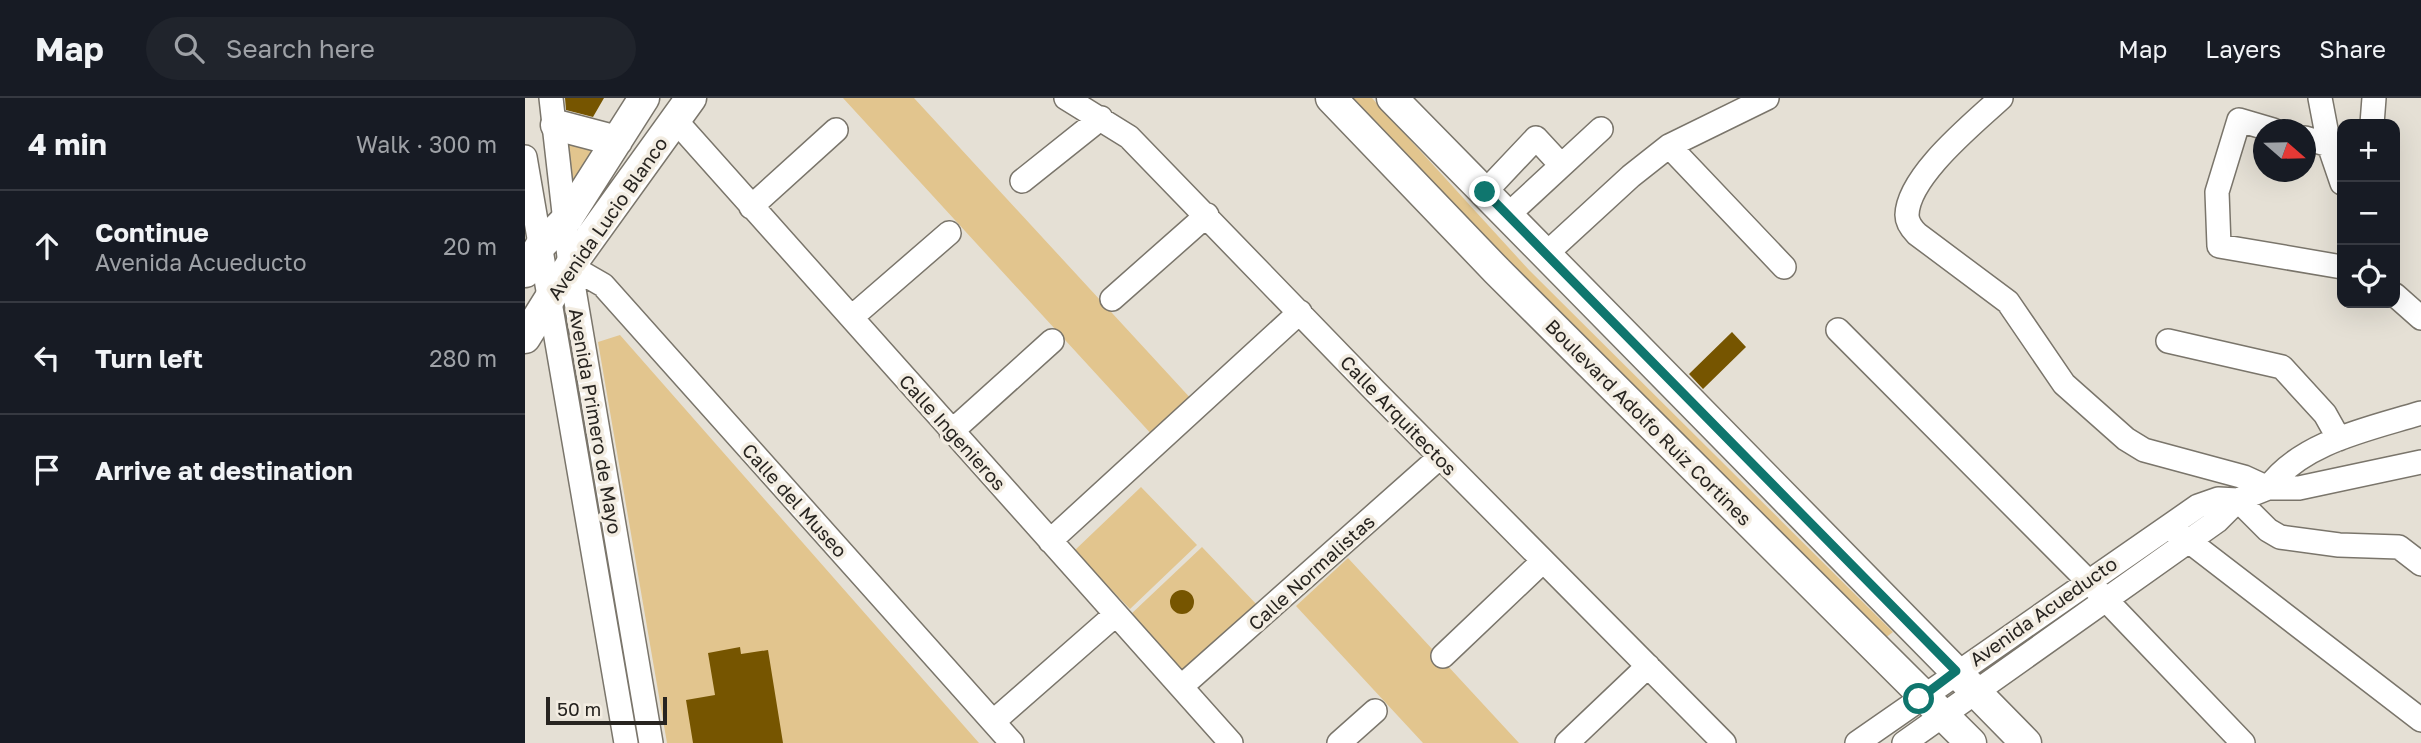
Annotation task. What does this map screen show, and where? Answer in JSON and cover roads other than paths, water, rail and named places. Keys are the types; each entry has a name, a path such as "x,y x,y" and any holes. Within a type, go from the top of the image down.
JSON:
{"main road":[{"name":"Avenida Lucio Blanco","path":"525,272 541,246 566,219 644,98"},
{"name":"Boulevard Adolfo Ruiz Cortines","path":"1331,98 1497,271 1971,743"},
{"path":"1392,98 2026,743"},
{"name":"Avenida Lucio Blanco","path":"525,338 570,266 683,109"},
{"path":"553,112 617,141"}],"street":[{"name":"Calle Arquitectos","path":"1066,98 1129,137 1440,457 1724,743"},
{"path":"1546,254 1631,176 1669,146 1767,98"},
{"path":"2001,98 1925,170 1907,214 1909,225 1917,234 2008,302 2064,384 2126,439 2144,450 2244,477 2268,488 2283,468 2339,439 2421,413"},
{"path":"2320,98 2329,145 2342,182"},
{"path":"2372,119 2374,98"},
{"name":"Calle Ingenieros","path":"683,109 751,207 1231,743"},
{"name":"Avenida Primero de Mayo","path":"553,112 570,266 651,743"},
{"path":"1022,181 1101,118"},
{"path":"2253,124 2239,120 2217,192 2219,246 2337,266"},
{"path":"1508,215 1601,129"},
{"path":"751,207 837,130"},
{"path":"1485,192 1536,138 1561,165"},
{"path":"2316,141 2329,145"},
{"path":"1669,146 1784,267"},
{"name":"Avenida Primero de Mayo","path":"525,157 529,204 551,297 626,743"},
{"path":"1112,299 1207,215"},
{"path":"852,317 949,233"},
{"name":"Calle del Museo","path":"570,266 603,285 1012,743"},
{"path":"2400,299 2420,315"},
{"path":"1051,541 1300,312"},
{"path":"1838,330 2105,598 2243,743"},
{"path":"951,432 1052,341"},
{"path":"2168,341 2282,368 2325,414 2339,439"},
{"name":"Calle Normalistas","path":"1182,686 1440,457"},
{"name":"Avenida Acueducto","path":"1857,743 1933,705 2105,598 2217,521 2238,500 2268,488 2299,488 2421,461"},
{"name":"Avenida Acueducto","path":"1966,682 2087,580 2169,525 2198,506 2217,499 2238,500"},
{"path":"2238,500 2268,530 2280,537 2410,550 2421,565"},
{"path":"2169,525 2421,720"},
{"path":"1443,656 1543,561"},
{"path":"994,722 1115,615"},
{"path":"1567,743 1648,666"},
{"name":"Avenida Acueducto","path":"1903,743 1933,705"},
{"path":"1339,743 1375,711"}]}
